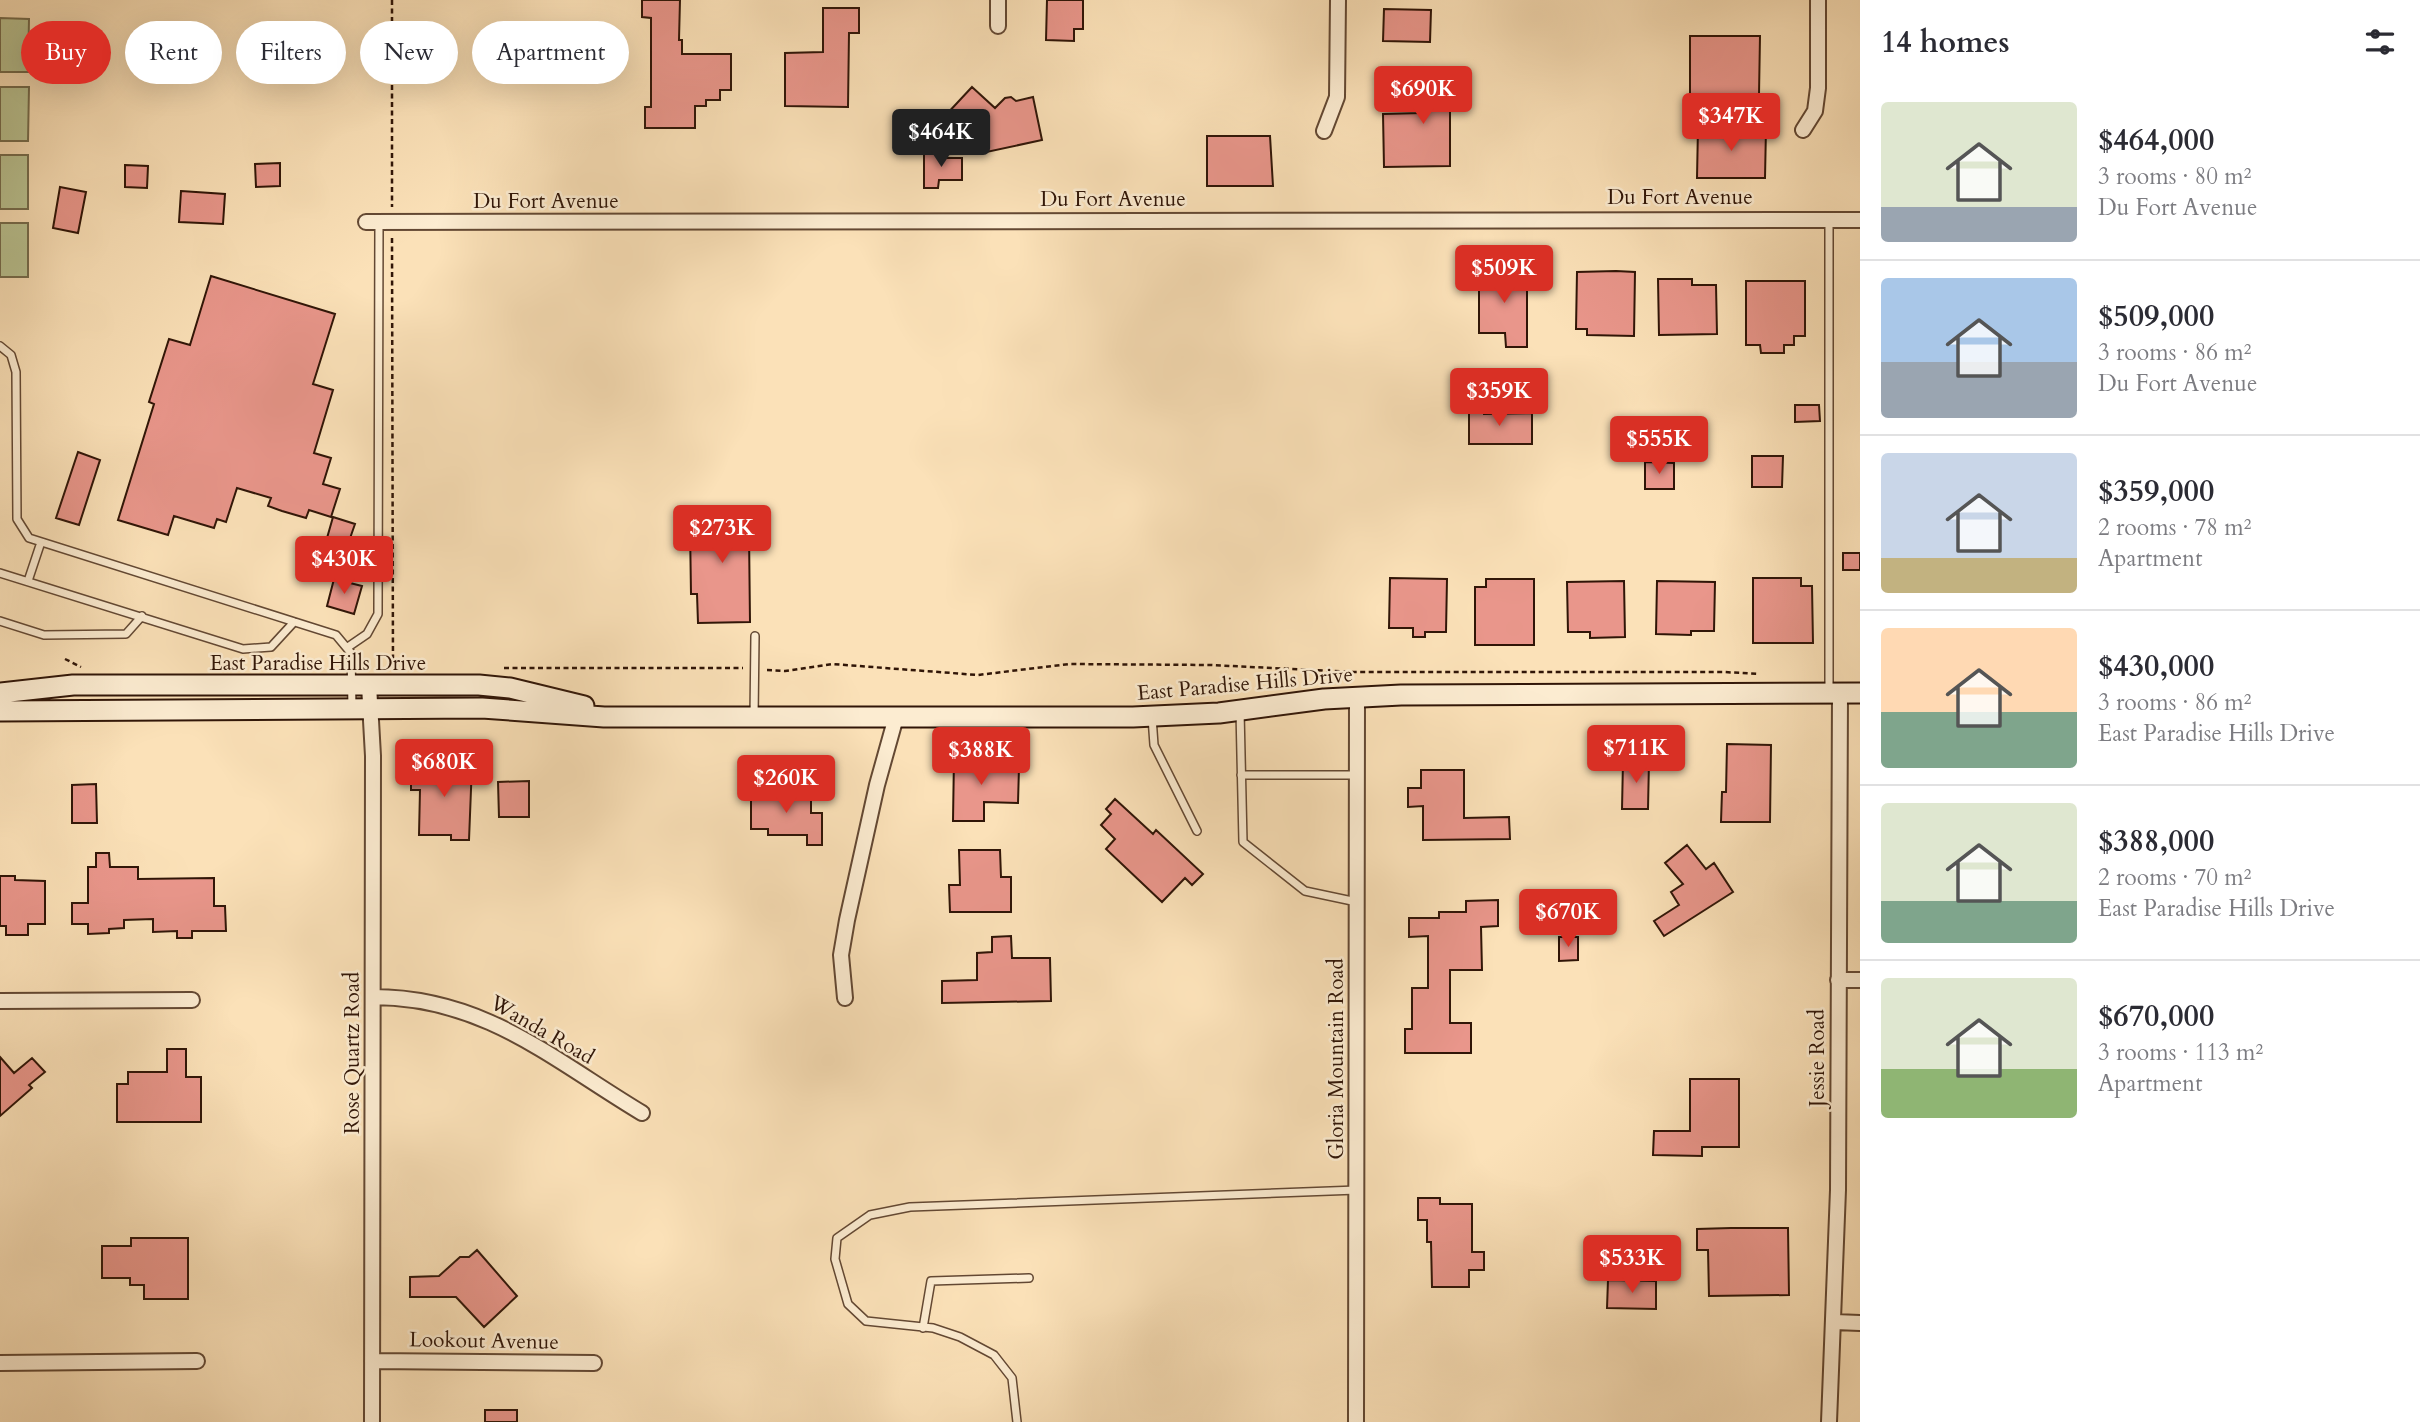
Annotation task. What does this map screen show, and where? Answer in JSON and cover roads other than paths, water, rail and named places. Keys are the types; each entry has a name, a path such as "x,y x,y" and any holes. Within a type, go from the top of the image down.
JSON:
{"main road":[{"name":"East Paradise Hills Drive","path":"0,694 74,685 497,686 633,718"},
{"name":"East Paradise Hills Drive","path":"0,711 507,709 633,718 1152,716 1240,711 1357,696 1860,694"}],"street":[{"path":"998,0 998,26"},
{"path":"1324,131 1337,97 1338,0"},
{"path":"1803,130 1815,111 1818,88 1818,0"},
{"name":"Du Fort Avenue","path":"379,222 1860,220"},
{"name":"Rose Quartz Road","path":"360,685 373,997 372,1422"},
{"name":"Jessie Road","path":"1829,1422 1835,1322 1838,980 1834,694"},
{"name":"Gloria Mountain Road","path":"1356,1422 1357,696"},
{"path":"845,998 841,955 877,785 896,717"},
{"path":"1838,980 1860,980"},
{"name":"Wanda Road","path":"373,997 416,999 459,1009 485,1019 511,1031 642,1113"},
{"path":"0,1001 192,1000"},
{"path":"1835,1322 1860,1322"},
{"path":"0,1363 197,1361"},
{"name":"Lookout Avenue","path":"372,1361 594,1363"}],"lane":[{"path":"1829,218 1834,694"},
{"path":"348,647 367,634 378,614 379,222"},
{"path":"0,346 11,355 16,372 17,519 29,538 336,635 351,653 360,685"},
{"path":"28,581 41,542"},
{"path":"0,573 243,649 271,647 294,622"},
{"path":"0,621 44,635 126,634 142,616"},
{"path":"754,718 755,636"},
{"path":"1240,711 1241,837 1248,848 1305,891 1357,902"},
{"path":"1152,716 1154,745 1197,831"},
{"path":"1241,775 1357,775"},
{"path":"1017,1422 1012,1378 993,1356 960,1337 923,1328 866,1321 848,1304 835,1259 837,1238 870,1215 910,1207 1357,1190"},
{"path":"923,1328 931,1281 1029,1278"}]}
